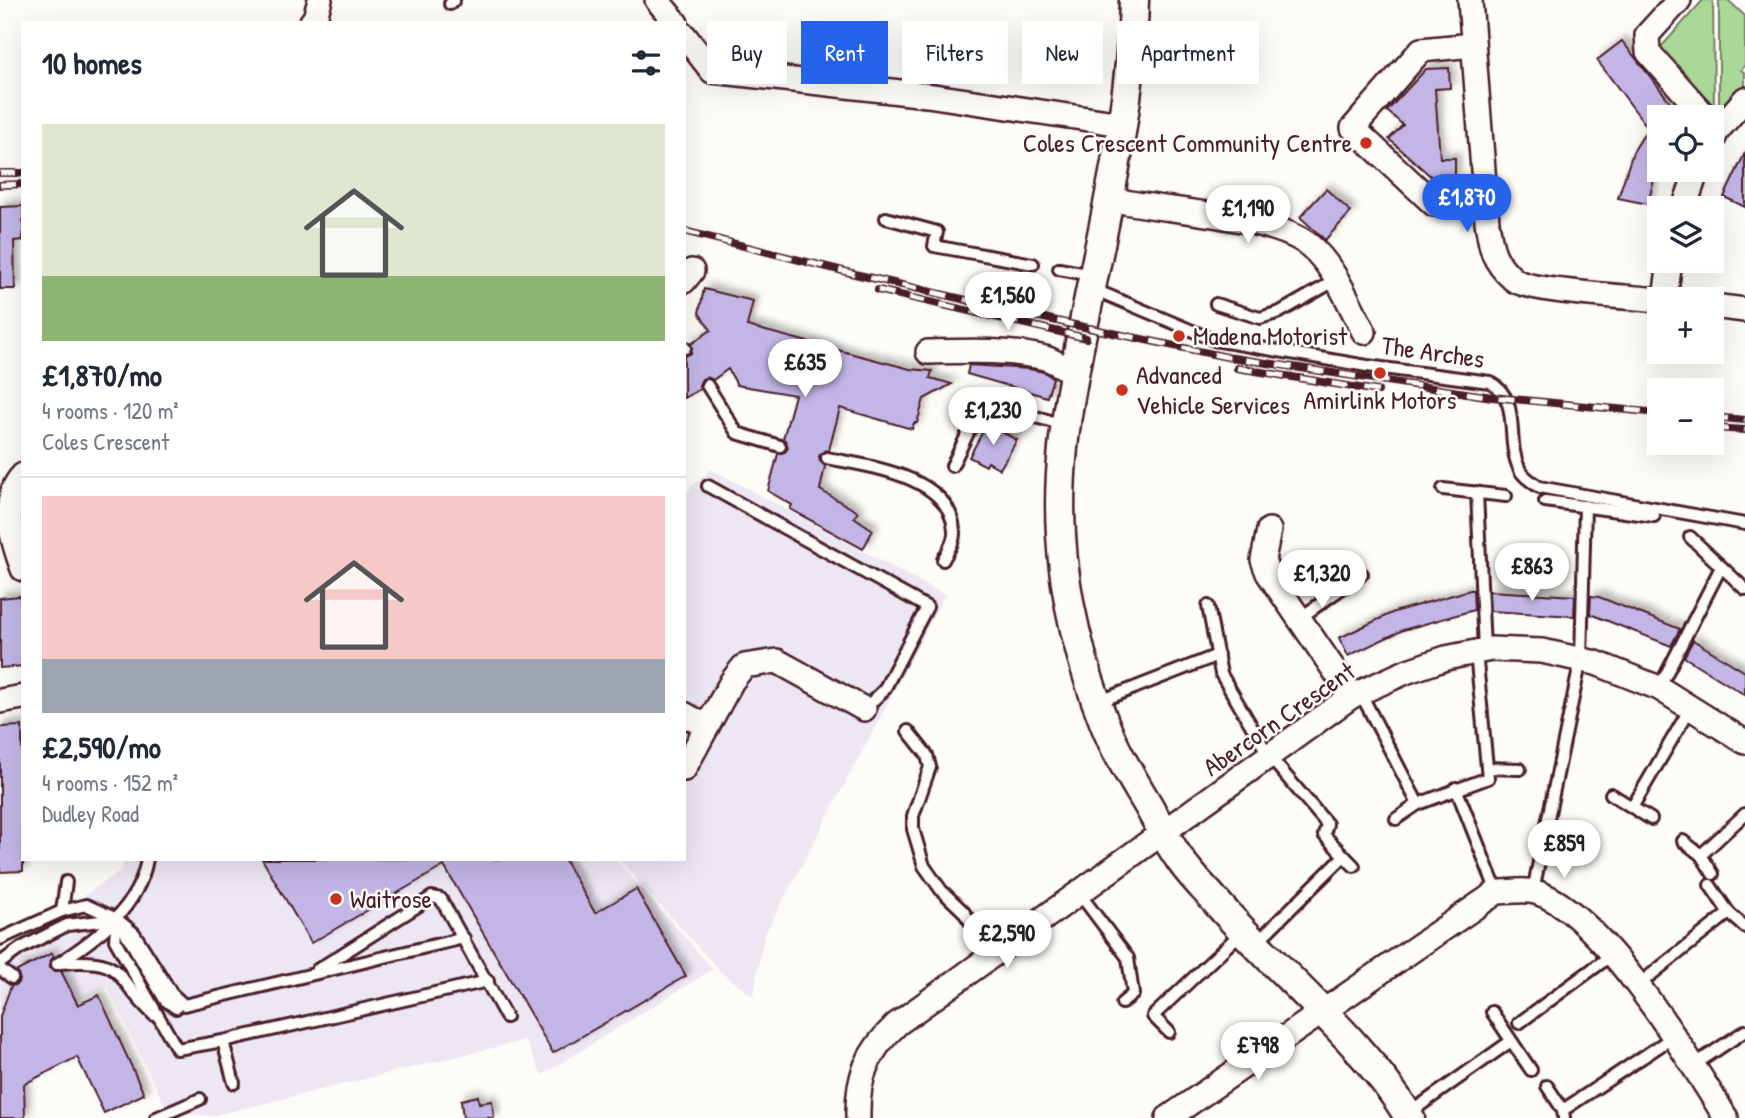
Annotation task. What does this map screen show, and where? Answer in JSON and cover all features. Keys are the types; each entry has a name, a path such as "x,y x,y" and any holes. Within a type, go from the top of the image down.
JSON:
{"street":[{"path":"312,21 320,0"},
{"path":"657,0 674,21"},
{"path":"1134,0 1133,34 1122,124 1110,199 1074,373 1067,425 1061,535 1070,606 1098,702 1118,753 1180,860 1249,938 1369,1061 1406,1117"},
{"path":"1470,0 1492,255 1515,282 1542,288 1647,299"},
{"path":"1679,0 1647,35 1648,52 1693,105"},
{"path":"1473,45 1421,50 1353,128 1434,204 1485,195"},
{"path":"688,47 712,71 927,95 1122,124"},
{"path":"1724,117 1745,99"},
{"path":"1110,199 1242,221 1289,232 1310,246 1330,269 1364,332"},
{"path":"1724,307 1745,310"},
{"path":"928,352 968,351 1046,358 1074,373"},
{"path":"10,484 4,519 21,564"},
{"path":"1269,530 1263,560 1268,573 1356,694"},
{"name":"Abercorn Crescent","path":"858,1118 859,1084 868,1060 881,1039 897,1024 1356,694 1408,671 1446,658 1480,651 1542,651 1596,663 1659,688 1743,737"},
{"path":"686,765 732,681 744,666 777,662 864,709"},
{"path":"0,701 21,697"},
{"path":"686,715 707,727"},
{"path":"1168,1118 1497,892 1532,891 1555,900 1575,915 1613,954 1638,985 1726,1118"}],"lane":[{"path":"886,218 937,232 934,246 1033,264"},
{"name":"The Arches","path":"1059,269 1091,281 1214,340 1367,366 1490,382 1504,393 1513,418 1511,444 1520,471 1539,487 1745,524"},
{"path":"1216,304 1260,318 1280,312 1336,280"},
{"path":"707,385 737,433 780,446"},
{"path":"952,466 984,402 1067,425"},
{"path":"827,458 897,473 916,481 932,493 948,512 954,530 953,540 943,560"},
{"path":"708,486 927,607 884,690 864,709"},
{"path":"1443,489 1506,496"},
{"path":"1396,819 1418,804 1488,778 1480,651 1477,492"},
{"path":"1545,501 1654,516"},
{"path":"1532,891 1581,659 1585,506"},
{"path":"1689,537 1745,589"},
{"path":"1659,688 1721,566"},
{"path":"1300,618 1362,574"},
{"path":"1209,606 1221,674 1269,756 1326,824 1324,835 1354,866"},
{"path":"1098,702 1218,655"},
{"path":"1356,694 1418,804"},
{"path":"1633,806 1691,707"},
{"path":"908,731 927,755 930,766 913,816 924,866 931,879 964,911 992,954"},
{"path":"1487,768 1520,769"},
{"path":"1456,788 1497,892"},
{"path":"1611,794 1651,819"},
{"path":"1701,855 1745,814"},
{"path":"1683,841 1701,855 1728,913 1745,927"},
{"path":"1169,1032 1153,1016 1344,856"},
{"path":"147,861 144,878 117,919 89,943 57,964 90,961 110,966 123,977 144,1006 162,1022"},
{"path":"62,911 66,882"},
{"path":"1079,893 1129,958 1133,994 1122,1003"},
{"path":"311,975 432,897 441,899 506,1017"},
{"path":"0,939 62,911 86,905 117,919 135,933 180,1006"},
{"path":"1638,985 1728,913"},
{"path":"0,963 21,948 67,925 117,919"},
{"path":"117,919 115,940 177,1049 488,981"},
{"path":"162,1022 180,1006 464,938"},
{"path":"1518,1023 1613,954"},
{"path":"0,969 12,978"},
{"path":"1492,1012 1531,1070"},
{"path":"1693,1065 1745,1031"},
{"path":"1547,1086 1564,1114 1673,1037"},
{"path":"223,1041 234,1083"},
{"path":"1406,1117 1511,1041"},
{"path":"156,1118 200,1099"}],"shaded area":[{"path":"711,469 945,595 764,936 753,996 721,972 620,861 686,861 686,492"},
{"path":"125,861 617,861 713,969 542,1075 525,1040 212,1116 168,1112 108,987 0,1035 0,955 121,870"}],"green space":[{"path":"1703,0 1713,0 1714,105 1708,105 1661,47"},
{"path":"1719,0 1728,0 1745,16 1745,65 1741,70 1745,73 1745,90 1724,113 1724,105 1719,105"}],"building":[{"path":"1622,41 1673,105 1647,105 1647,127 1597,60"},
{"path":"1449,68 1450,88 1435,89 1440,158 1455,158 1455,178 1436,181 1389,139 1403,125 1387,111 1426,69"},
{"path":"1647,130 1647,182 1653,182 1650,196 1647,196 1647,204 1618,198 1633,152"},
{"path":"1745,153 1745,207 1724,197"},
{"path":"1326,189 1351,212 1325,240 1300,217"},
{"path":"21,206 21,240 14,241 15,289 0,289 0,207"},
{"path":"704,289 753,301 747,326 910,369 932,371 930,378 952,384 924,399 917,423 914,423 912,429 840,408 829,450 819,456 825,466 820,490 858,512 854,517 873,530 863,549 790,509 792,505 768,491 778,454 788,448 783,439 795,395 737,385 728,369 713,380 707,377 702,379 700,389 686,397 686,355 691,353 691,344 711,330 699,313"},
{"path":"969,365 1029,369 1044,372 1053,378 1047,397 967,374"},
{"path":"987,424 1017,440 1000,469 988,462 986,466 969,457"},
{"path":"1473,590 1474,610 1403,630 1348,656 1339,638 1394,612"},
{"path":"1489,591 1575,596 1574,616 1490,611"},
{"path":"20,596 21,666 0,668 0,598"},
{"path":"1591,596 1680,629 1671,646 1590,614"},
{"path":"1693,640 1745,672 1745,695 1684,657"},
{"path":"21,726 23,871 0,872 0,727"},
{"path":"263,861 565,861 595,913 636,889 686,976 553,1053 444,866 311,943"},
{"path":"52,953 54,957 50,961 50,968 61,971 78,1005 99,995 144,1094 104,1113 77,1057 24,1084 25,1118 0,1118 0,1016 11,986 20,980 17,971"},
{"path":"478,1096 479,1103 492,1101 494,1118 463,1118 461,1100"}],"railway":[{"path":"0,173 21,173"},
{"path":"0,185 21,184"},
{"path":"686,232 1070,324 1227,357 1492,397 1647,412"},
{"path":"878,290 1086,338"},
{"path":"1237,368 1378,391"},
{"path":"1724,418 1745,420"},
{"path":"1724,429 1745,430"}],"place":[{"name":"Coles Crescent Community Centre","path":"1366,143"},
{"name":"Madena Motorist","path":"1179,336"},
{"name":"Amirlink Motors","path":"1380,373"},
{"name":"Advanced Vehicle Services","path":"1122,390"},
{"name":"Waitrose","path":"336,899"}]}
